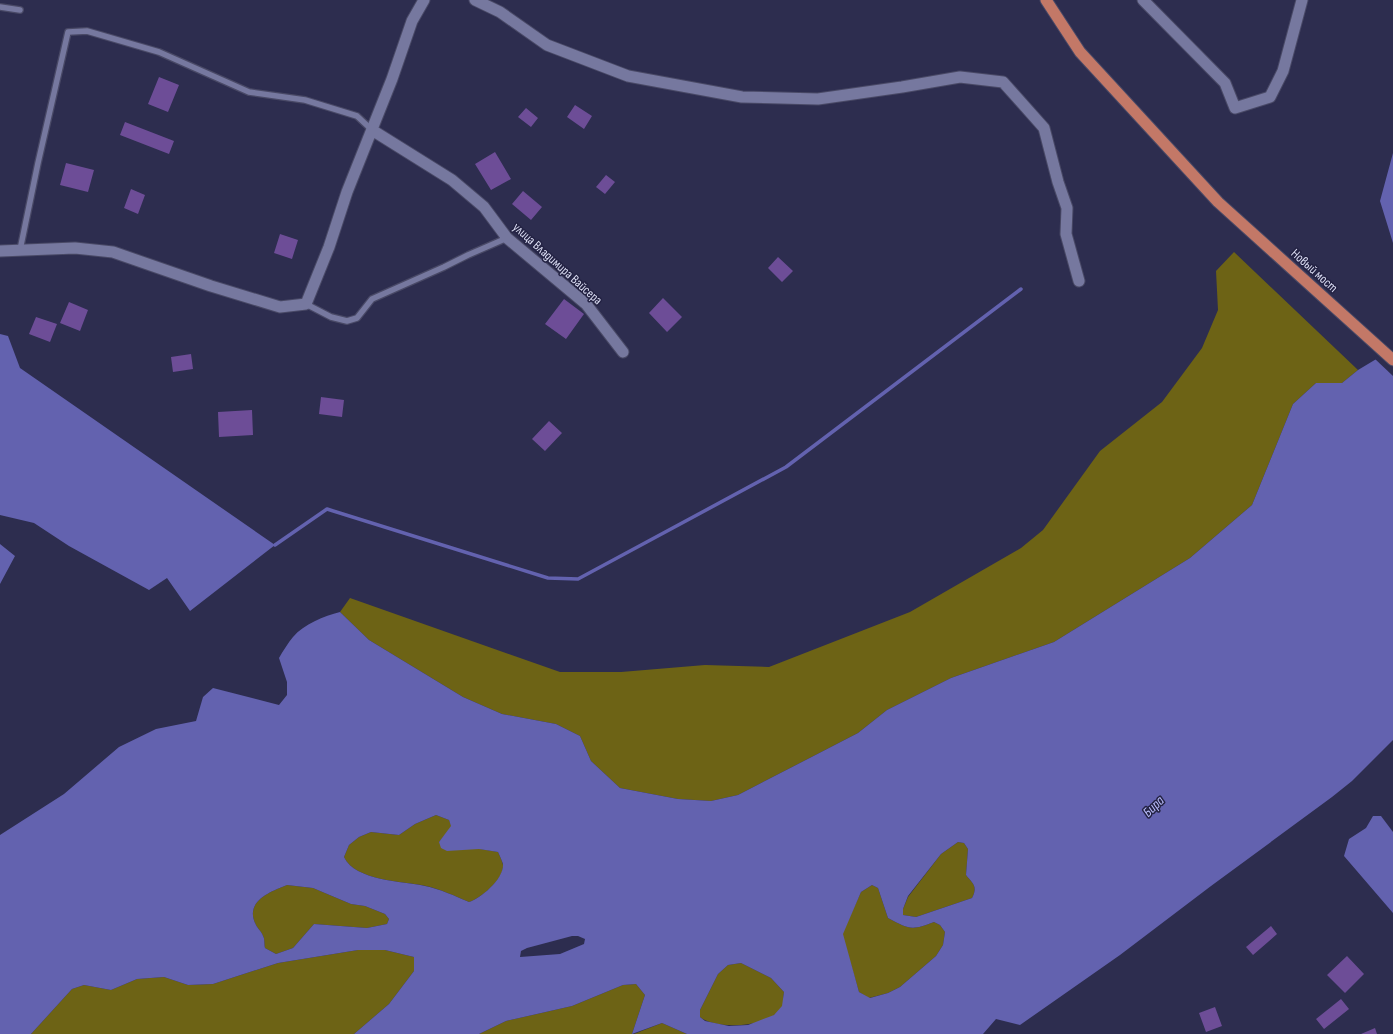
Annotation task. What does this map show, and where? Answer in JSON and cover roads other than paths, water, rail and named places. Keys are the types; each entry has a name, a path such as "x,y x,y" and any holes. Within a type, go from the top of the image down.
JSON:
{"main road":[{"name":"Новый мост","path":"1046,0 1080,52 1218,202 1393,360"}],"street":[{"path":"0,251 75,248 113,252 212,286 280,307 306,304 329,247 347,192 392,79 412,21 424,0"},
{"path":"475,0 500,12 547,45 628,76 742,97 818,99 902,88 960,77 1003,82 1044,128 1058,182 1067,208 1066,234 1079,280"},
{"path":"1143,0 1225,83 1235,108 1270,96 1283,71 1302,0"},
{"name":"улица Владимира Вайсера","path":"372,130 452,180 484,207 507,238 586,304 623,352"}],"lane":[{"path":"0,7 20,10"},
{"path":"20,250 68,32 87,31 158,52 249,92 305,100 357,116 372,130"},
{"path":"306,304 331,317 347,321 357,318 372,299 507,238"}],"water":[{"path":"1393,153 1393,243 1380,201"},
{"path":"0,334 8,336 20,368 275,545 190,611 167,578 149,590 69,546 34,523 0,515"},
{"name":"Бира","path":"1393,349 1393,740 1352,781 1332,797 1120,955 1020,1025 996,1019 983,1034 687,1034 662,1023 632,1034 645,995 636,984 623,985 572,1006 506,1021 479,1034 354,1034 389,1004 414,971 414,957 385,950 358,950 278,963 213,984 188,985 164,977 137,979 111,990 84,985 72,989 31,1034 0,1034 0,835 64,794 119,747 156,729 196,721 203,697 213,688 279,705 287,695 287,682 279,658 293,637 303,628 315,621 340,612 369,640 463,697 502,714 556,724 580,736 591,761 620,788 678,799 711,801 738,795 858,733 887,710 951,678 1054,642 1190,558 1252,505 1293,404 1316,383 1342,383 1358,370","holes":["436,815 449,820 451,826 439,842 441,848 447,851 479,849 498,852 503,864 500,876 491,887 480,896 469,902 431,887 380,879 358,871 350,865 344,857 349,845 359,837 371,832 399,835 415,824","958,842 964,843 968,849 966,875 973,883 975,888 972,898 916,917 903,915 903,909 908,896 941,854","287,885 313,888 351,904 365,906 385,914 389,919 387,924 367,928 314,924 293,948 276,954 265,948 264,937 256,925 253,917 253,910 256,904 260,899","872,885 878,888 888,918 901,925 915,928 934,922 940,925 945,932 943,945 936,956 900,987 888,993 870,998 859,992 843,934 861,892","572,936 578,936 585,939 584,944 560,954 520,957 521,951","741,963 771,978 784,992 782,1006 774,1015 748,1025 729,1026 705,1021 700,1017 700,1010 718,974 728,965"]},
{"path":"0,544 15,556 0,584"},
{"path":"1373,816 1381,816 1393,832 1393,913 1344,856 1349,839 1366,828"}],"waterway":[{"path":"275,545 327,509 548,578 578,579 786,467 1021,289"}]}
